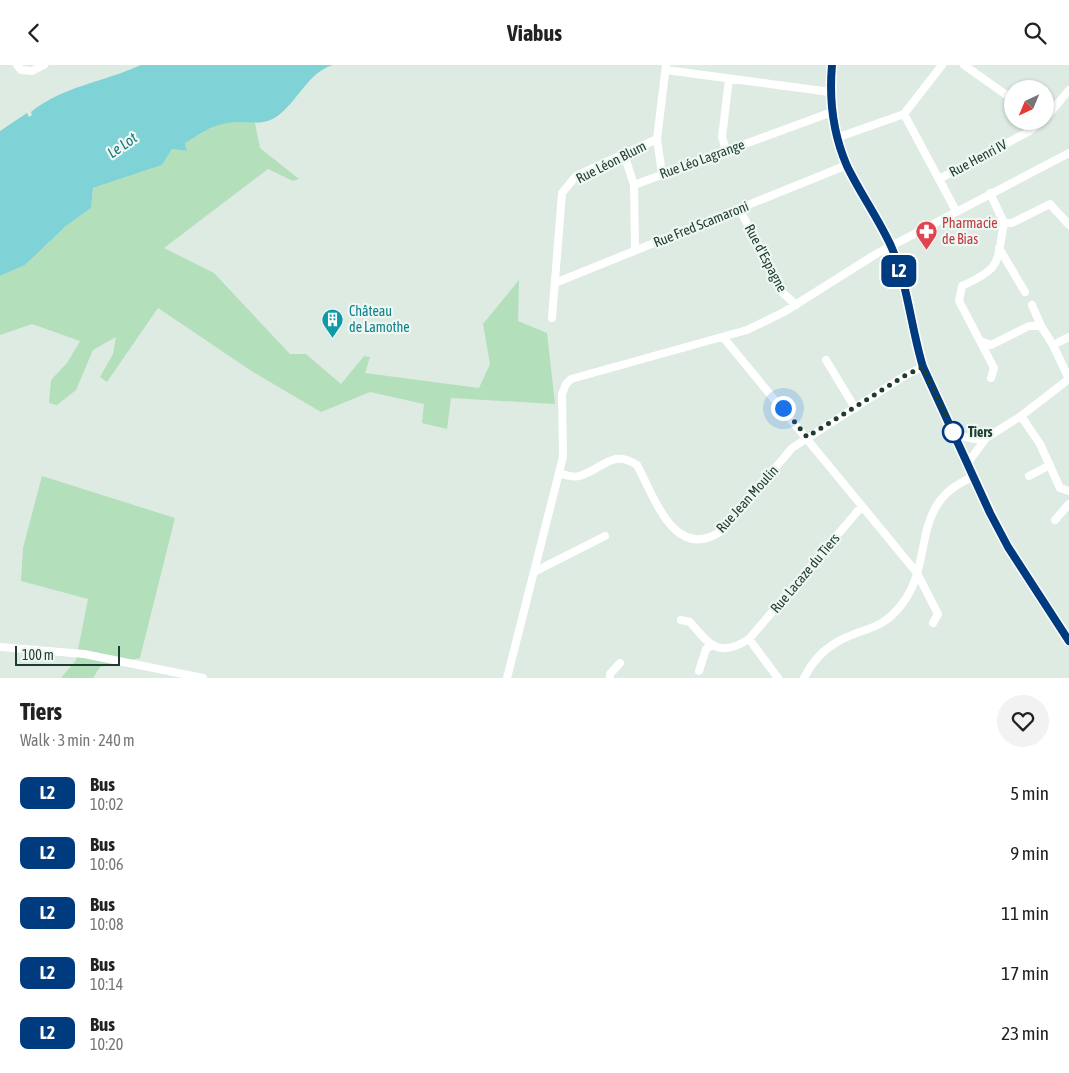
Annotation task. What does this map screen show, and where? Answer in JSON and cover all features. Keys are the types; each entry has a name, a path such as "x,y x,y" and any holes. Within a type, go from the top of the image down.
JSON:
{"street":[{"path":"18,65 21,70 32,71 44,65"},
{"path":"832,65 830,92 832,112 847,165 891,247 913,319 917,347 923,367 973,477 1008,547 1069,641"},
{"path":"839,137 904,115 942,65"},
{"path":"964,65 1004,93"},
{"path":"666,68 728,79 830,92"},
{"name":"Rue Léon Blum","path":"552,318 562,193 576,176 657,139 666,68"},
{"path":"726,150 722,137 728,79"},
{"name":"Rue Henri IV","path":"1054,108 1069,90"},
{"name":"Rue Léo Lagrange","path":"634,185 832,112"},
{"path":"904,115 956,211"},
{"name":"Rue Henri IV","path":"939,179 1031,130"},
{"path":"657,139 662,174"},
{"path":"506,678 564,457 562,394 566,384 571,379 723,337 768,321 876,253 891,247 990,193 1069,153"},
{"path":"624,154 634,185 635,250"},
{"name":"Rue Fred Scamaroni","path":"555,283 847,165"},
{"path":"990,193 1004,223 997,263 989,273 962,286 959,301 994,369 991,378"},
{"path":"1004,223 1012,223 1050,204 1069,225"},
{"name":"Rue d'Espagne","path":"739,208 783,293 796,305"},
{"path":"999,249 1026,292"},
{"path":"967,464 986,438 1021,416 1069,379 1032,305"},
{"path":"980,341 991,345 1030,326 1041,326"},
{"path":"723,337 917,573 938,613 933,623"},
{"path":"1053,345 1069,337"},
{"path":"826,360 855,408"},
{"name":"Rue Jean Moulin","path":"559,473 577,477 618,457 629,459 637,465 668,523 676,532 687,538 714,537 723,530 792,448 906,375 923,367"},
{"path":"1021,416 1040,445 1060,488 1069,491"},
{"path":"954,434 973,439 986,438"},
{"path":"1029,476 1050,465"},
{"path":"804,678 826,649 838,641 879,626 891,616 911,591 917,573 925,531 936,506 953,488 973,477"},
{"path":"1055,520 1069,504"},
{"name":"Rue Lacaze du Tiers","path":"749,639 862,506"},
{"path":"534,571 605,536"},
{"path":"681,620 690,621 711,646"},
{"path":"699,671 706,649 711,646 726,648 738,646 749,639 778,678"},
{"path":"0,647 84,654 203,678"},
{"path":"610,678 610,674 620,663"}],"green space":[{"path":"229,122 255,123 260,148 299,179 293,181 268,169 164,248 214,273 290,354 306,354 341,384 364,356 370,357 365,373 479,388 490,364 483,324 519,280 518,321 547,333 555,404 451,398 447,429 422,423 424,404 370,392 321,412 253,372 158,308 107,382 100,377 113,354 116,337 93,350 76,390 57,405 49,403 51,380 67,363 80,341 32,324 0,335 0,276 25,265 66,226 91,208 93,188 162,165 172,149 187,151 185,143 216,125"},
{"path":"42,476 175,518 140,658 100,667 93,678 61,678 76,660 88,599 21,581 23,548"}],"water":[{"name":"Le Lot","path":"141,65 333,65 316,74 276,117 258,123 233,122 221,124 185,143 187,151 172,149 162,165 93,188 91,208 66,226 25,265 0,276 0,131 27,113 29,117 32,115 31,112 56,96"}],"bus line":[{"name":"L2","path":"832,65 830,92 832,112 847,165 891,247 913,319 917,347 923,367 990,513 1008,547 1069,641"}],"place":[{"name":"Pharmacie de Bias","path":"926,250"},
{"name":"Château de Lamothe","path":"333,338"},
{"name":"Tiers","path":"953,432"}],"route":[{"path":"783,408 807,437 906,375 923,367 954,434 953,432"}]}
